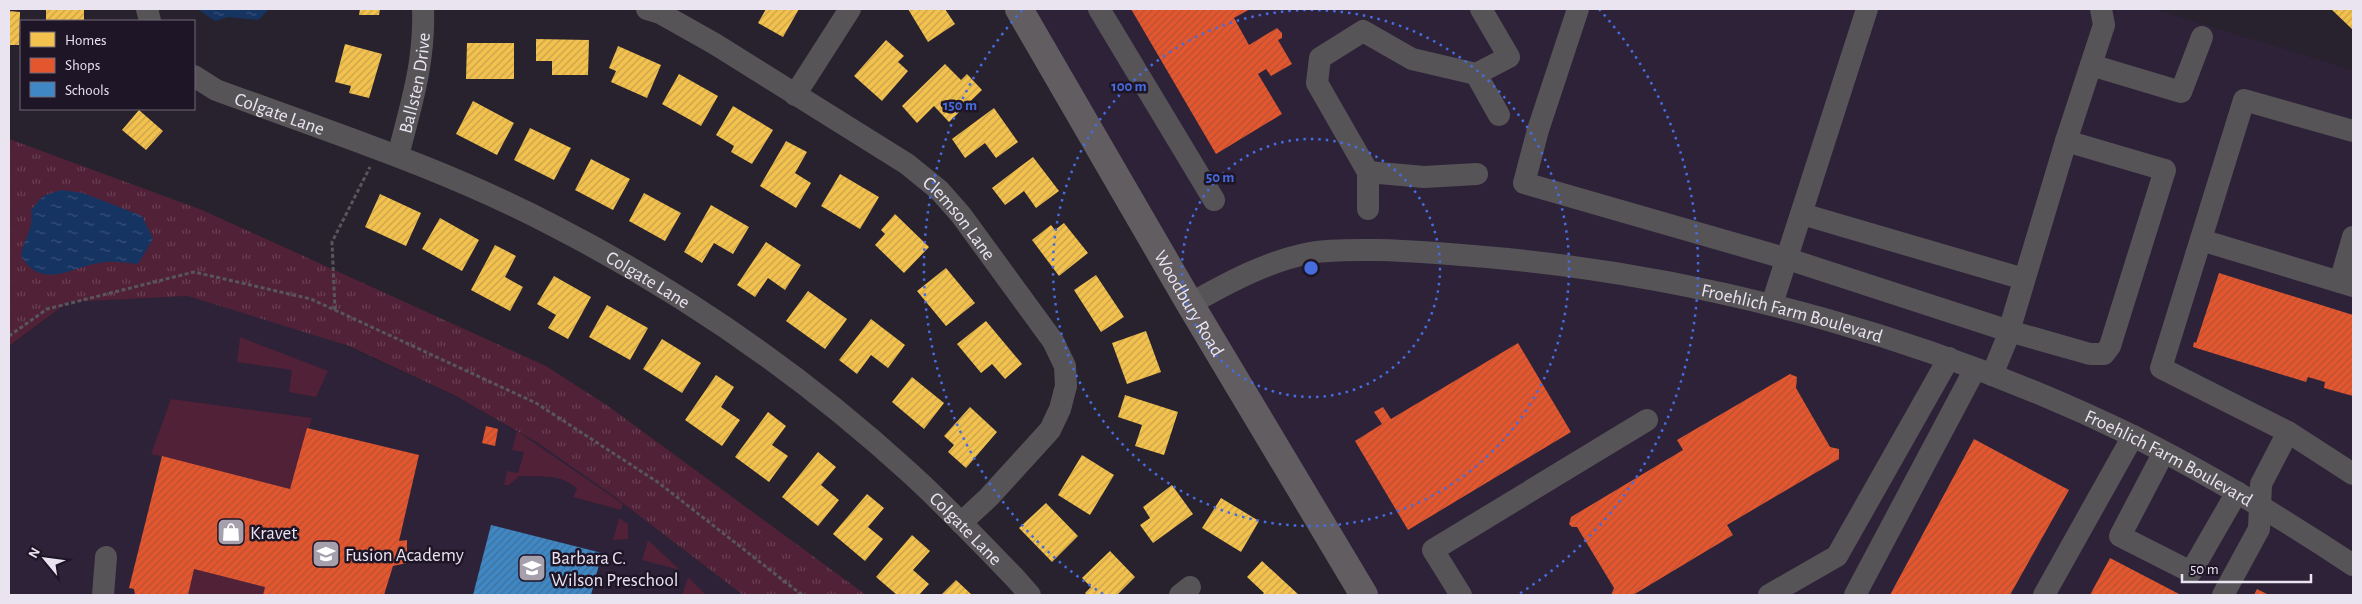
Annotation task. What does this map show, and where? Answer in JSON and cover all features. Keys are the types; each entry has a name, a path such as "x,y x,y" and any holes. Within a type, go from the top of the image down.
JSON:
{"main road":[{"name":"Woodbury Road","path":"1019,9 1190,304 1364,595"}],"street":[{"name":"Ballsten Drive","path":"388,153 419,74 423,9"},
{"name":"Clemson Lane","path":"647,9 660,13 715,44 907,164 939,190 961,215 1030,307 1053,342 1065,366 1066,386 1060,409 1050,430 989,497 961,523"},
{"path":"795,95 850,9"},
{"path":"1099,9 1214,200"},
{"path":"1368,209 1368,172 1317,83 1320,58 1363,31 1412,59 1476,74 1509,57 1481,9"},
{"path":"1578,9 1538,130 1524,183 1788,259 2009,331 2090,354 2104,354 2110,346 2165,170 2066,141"},
{"path":"1772,304 1867,9"},
{"path":"1855,595 2009,331 2066,141 2104,25 2101,9"},
{"path":"2091,66 2181,92 2202,37"},
{"path":"1476,74 1500,115"},
{"name":"Colgate Lane","path":"195,77 216,90 388,153 497,198 556,227 625,265 698,309 785,371 850,422 911,474 1030,595"},
{"path":"2353,131 2244,100 2161,368 2288,432 2353,474"},
{"path":"1368,172 1424,177 1477,174"},
{"path":"1802,214 2024,279"},
{"path":"2201,240 2346,284 2353,237"},
{"name":"Froehlich Farm Boulevard","path":"1190,304 1218,288 1275,263 1309,253 1340,250 1427,251 1572,265 1703,288 1772,304 1863,330 1949,358 1984,372 2133,436 2164,452 2237,492 2353,565"},
{"path":"1769,595 1837,556 1949,358"},
{"path":"1461,595 1433,550 1647,420"},
{"path":"2223,595 2259,529 2261,484 2288,432"},
{"path":"2044,595 2133,436"},
{"path":"2164,452 2120,536 2191,572 2237,492"},
{"path":"103,595 106,557"}],"path":[{"path":"335,310 332,242 388,153"},
{"path":"9,336 47,309 194,272 311,299 536,403 659,483 802,595"}],"shaded area":[{"path":"1023,9 2154,9 2353,70 2353,595 1368,595"},
{"path":"188,296 324,336 451,394 567,460 743,595 9,595 9,347 68,302"}],"green space":[{"path":"9,139 202,210 546,366 608,406 866,595 743,595 611,494 538,443 454,395 349,346 188,296 68,302 9,346"},
{"path":"240,337 328,371 316,397 289,392 292,370 237,362"},
{"path":"171,399 312,418 290,489 151,454"},
{"path":"517,431 623,504 621,510 573,497 577,489 564,480 557,478 519,476 509,485 504,485 507,471 518,473 524,452 512,450"},
{"path":"619,518 628,524 628,539 613,540"},
{"path":"648,540 680,570 642,560"},
{"path":"194,569 265,587 263,595 160,595"},
{"path":"688,577 706,595 682,595"}],"water":[{"path":"198,9 269,9 258,20 228,17 215,21"},
{"path":"61,190 83,193 142,216 153,239 138,264 106,262 50,275 39,273 30,267 21,256 30,228 31,210 43,196"}],"building: Homes":[{"path":"46,9 84,9 84,20 46,20"},
{"path":"360,9 380,9 379,15 359,15"},
{"path":"766,9 799,9 783,37 758,23"},
{"path":"908,9 945,9 955,24 928,42"},
{"path":"2331,9 2353,9 2353,30"},
{"path":"9,11 20,12 19,45 9,45"},
{"path":"536,39 589,40 588,75 552,75 552,61 536,61"},
{"path":"886,40 904,56 898,62 908,71 882,101 854,76"},
{"path":"467,43 514,43 514,79 466,79"},
{"path":"345,44 382,54 369,98 349,93 351,86 335,82"},
{"path":"618,46 661,65 647,98 611,82 616,71 609,68"},
{"path":"945,64 961,80 967,74 982,90 949,122 934,106 917,123 902,106"},
{"path":"679,74 718,96 701,126 662,104"},
{"path":"473,101 514,123 497,155 456,134"},
{"path":"733,106 773,130 752,164 731,152 734,146 716,135"},
{"path":"994,108 1018,142 996,158 985,143 965,158 952,139"},
{"path":"139,110 163,131 146,150 122,130"},
{"path":"530,128 571,148 554,180 514,160"},
{"path":"786,141 807,152 795,173 811,183 796,208 760,186"},
{"path":"1033,157 1059,191 1036,208 1024,191 1005,205 992,188"},
{"path":"591,159 630,179 613,210 575,190"},
{"path":"840,174 879,197 860,229 821,206"},
{"path":"644,193 681,213 665,241 629,221"},
{"path":"380,194 421,213 406,246 365,227"},
{"path":"711,205 749,227 733,254 714,243 702,263 684,252"},
{"path":"895,214 929,247 904,273 875,245 885,234 881,230"},
{"path":"440,218 479,240 462,271 422,249"},
{"path":"1064,223 1088,253 1059,276 1032,240 1051,225 1055,230"},
{"path":"766,242 801,265 785,290 768,278 755,297 737,285"},
{"path":"495,245 516,256 505,277 523,287 510,311 471,290"},
{"path":"946,268 975,303 946,326 917,291"},
{"path":"1096,275 1124,317 1101,332 1074,290"},
{"path":"554,276 591,297 568,339 548,328 556,315 537,304"},
{"path":"808,291 847,319 825,349 786,321"},
{"path":"607,305 648,328 630,360 589,337"},
{"path":"871,319 905,345 888,368 871,355 857,374 839,360"},
{"path":"986,321 1022,364 1005,379 992,364 981,373 957,344"},
{"path":"1146,331 1161,372 1127,384 1112,343"},
{"path":"662,339 701,363 682,393 643,369"},
{"path":"716,375 734,387 721,407 740,420 722,446 685,420"},
{"path":"912,377 944,403 924,429 892,402"},
{"path":"1125,395 1178,412 1164,455 1135,446 1142,425 1118,417"},
{"path":"970,407 997,432 966,468 948,452 954,445 944,436"},
{"path":"768,412 786,426 772,445 788,456 769,482 735,457"},
{"path":"818,452 836,467 821,485 839,500 818,526 782,497"},
{"path":"1082,455 1114,475 1090,515 1058,495"},
{"path":"1172,485 1193,514 1153,543 1140,525 1150,518 1143,507"},
{"path":"867,494 884,508 868,527 883,539 865,561 833,534"},
{"path":"1221,498 1259,521 1241,552 1202,528"},
{"path":"1046,503 1078,536 1052,562 1019,528"},
{"path":"912,535 930,551 913,570 929,584 919,595 897,595 876,577"},
{"path":"1110,551 1135,577 1117,595 1087,595 1085,593 1091,587 1082,578"},
{"path":"1262,561 1299,595 1262,595 1264,593 1247,577"},
{"path":"956,580 972,595 941,595"}],"building: Shops":[{"path":"1131,9 1250,9 1234,18 1249,45 1277,28 1282,33 1282,38 1278,40 1292,64 1271,76 1266,69 1258,74 1282,114 1216,154"},
{"path":"2219,273 2353,315 2353,396 2324,388 2325,382 2308,377 2306,382 2193,347 2194,342 2196,343"},
{"path":"1518,343 1571,432 1408,530 1355,441 1382,424 1374,412 1383,407 1391,419"},
{"path":"1790,374 1797,377 1796,388 1830,447 1839,449 1839,459 1727,525 1733,535 1633,595 1611,595 1614,588 1577,527 1572,527 1569,524 1571,517 1683,450 1677,440"},
{"path":"486,426 498,429 495,446 482,443"},
{"path":"307,428 419,455 399,541 407,540 407,563 393,566 384,595 263,595 265,587 194,569 188,595 135,595 134,589 129,588 162,456 290,489"},
{"path":"1974,439 2069,490 2010,595 1890,595"},
{"path":"2110,558 2181,595 2090,595"},
{"path":"2257,589 2269,595 2254,595"}],"building: Schools":[{"path":"491,525 602,553 591,595 473,595"}],"place":[{"name":"Kravet","path":"231,532"},
{"name":"Fusion Academy","path":"326,554"},
{"name":"Barbara C. Wilson Preschool","path":"532,568"}]}
